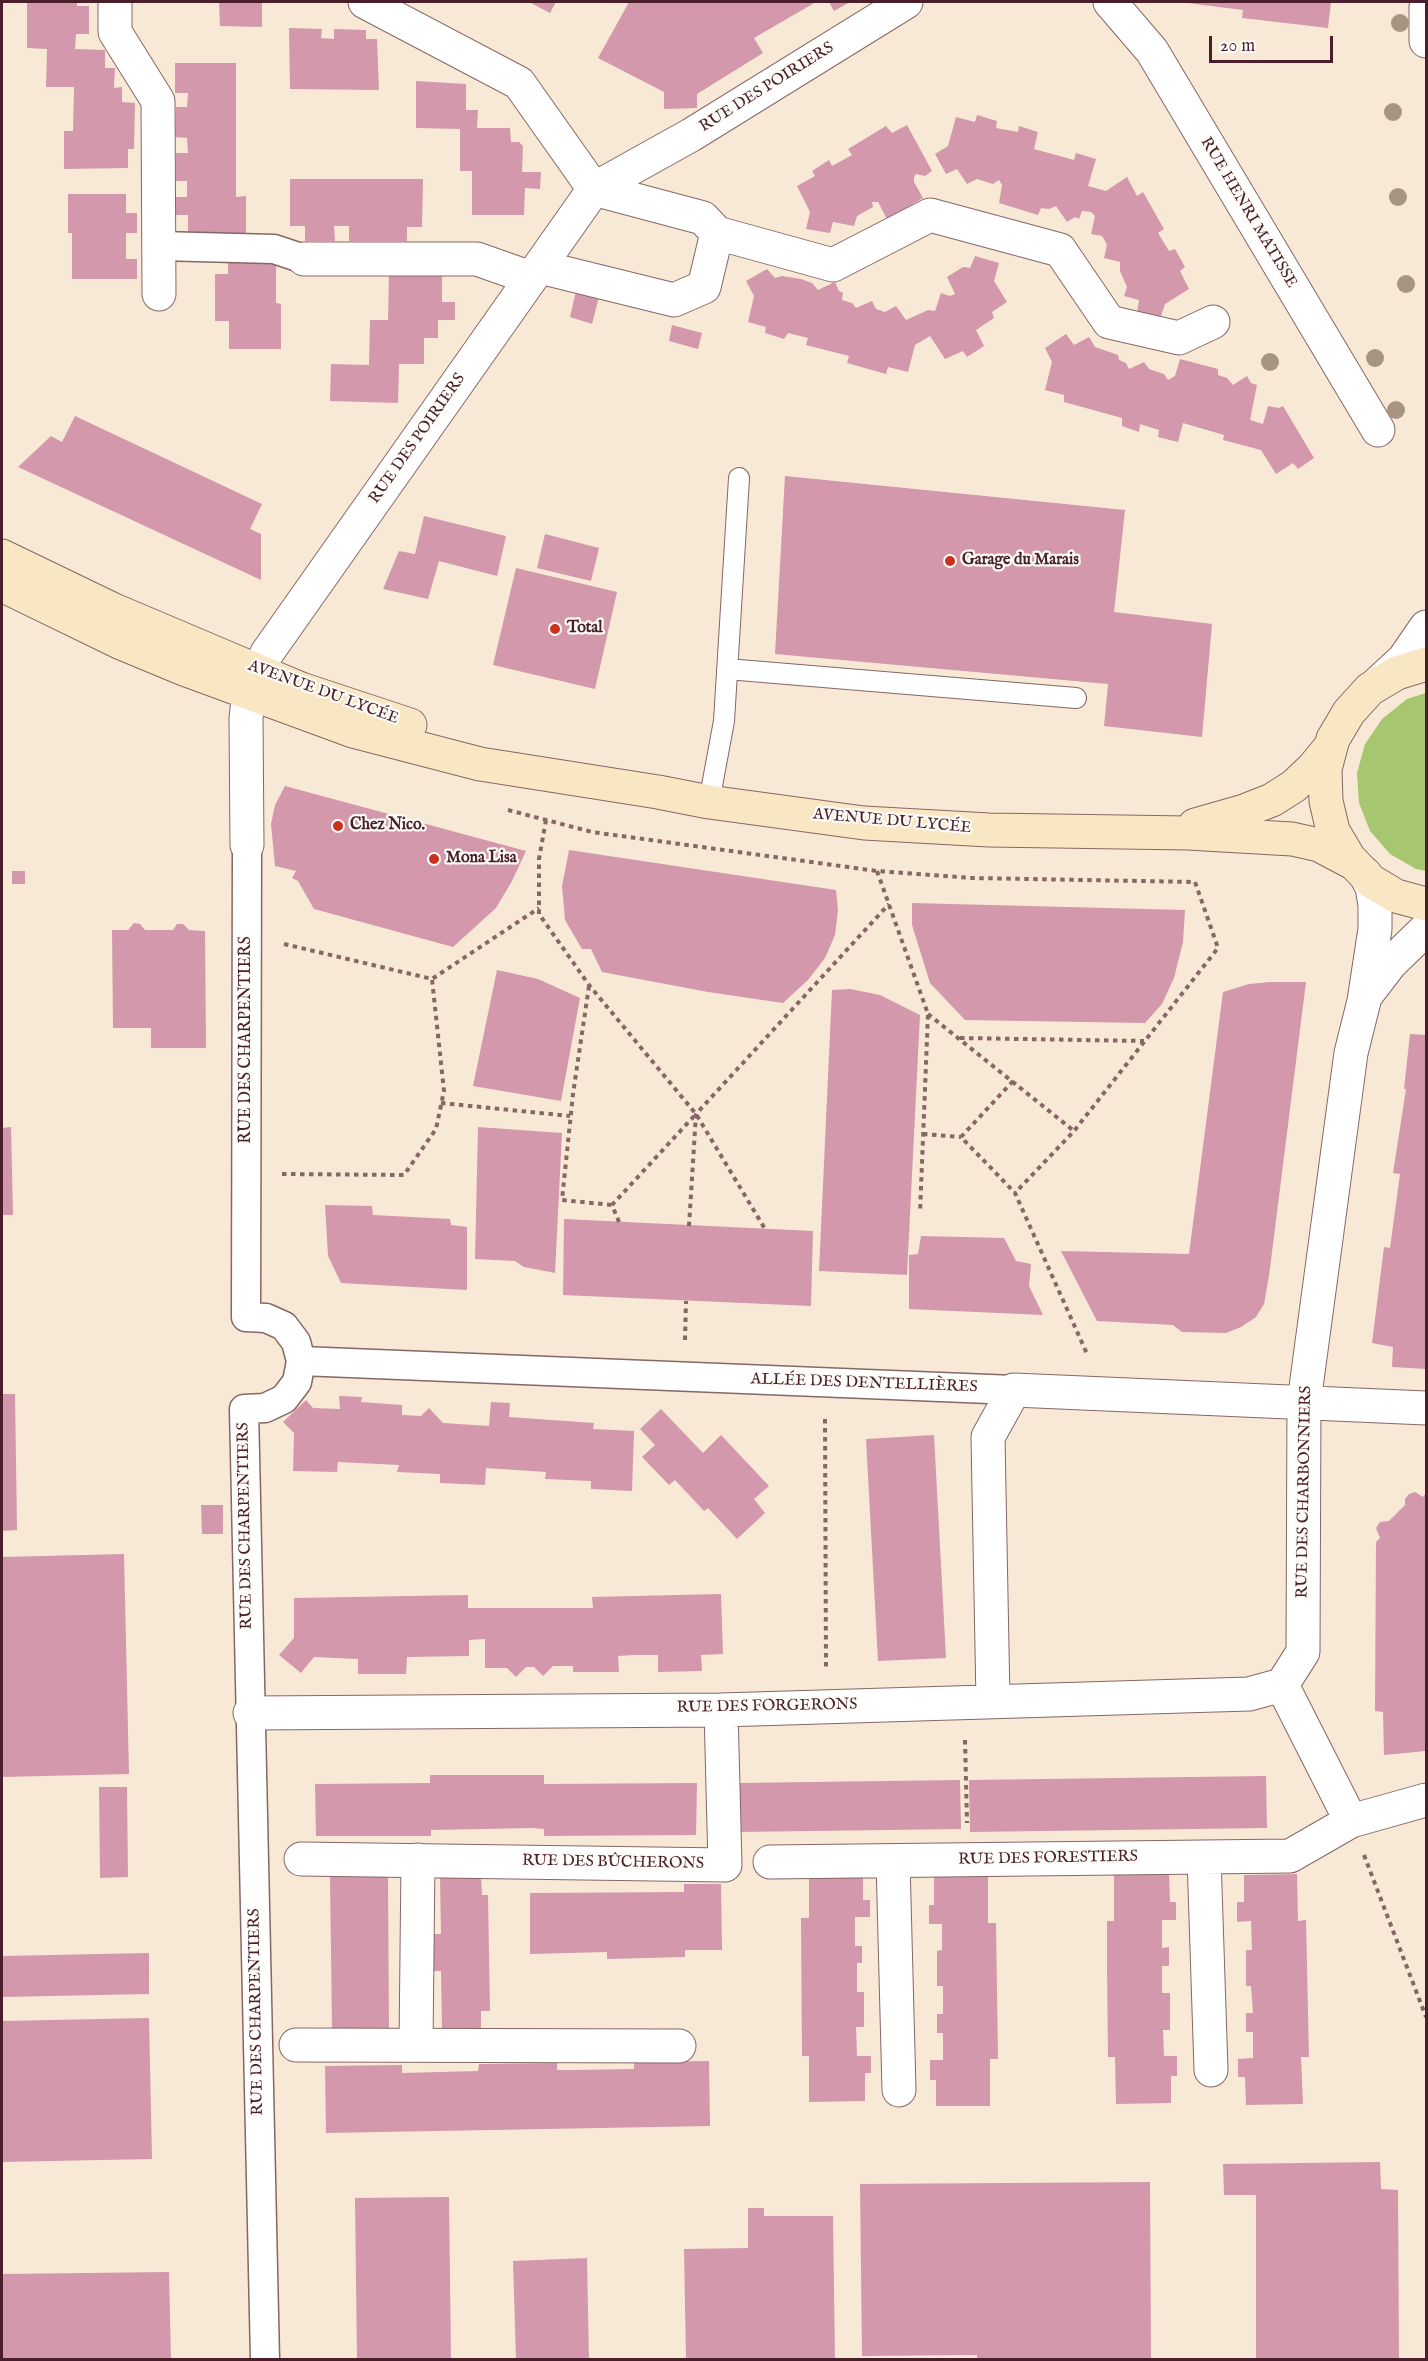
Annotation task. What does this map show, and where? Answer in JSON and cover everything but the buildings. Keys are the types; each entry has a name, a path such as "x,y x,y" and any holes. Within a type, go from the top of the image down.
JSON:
{"main road":[{"name":"AVENUE DU LYCÉE","path":"2,556 254,682"},
{"name":"AVENUE DU LYCÉE","path":"2,585 119,642 254,682 301,688 398,721 500,751 657,792 709,802 864,823 988,830 1188,833 1292,839 1319,845 1359,868"},
{"path":"1426,664 1397,673 1376,685 1348,712 1332,744 1325,769 1326,801 1333,831 1359,868 1371,880 1396,896 1426,904"},
{"name":"AVENUE DU LYCÉE","path":"1129,833 1186,828 1272,800 1294,786 1313,768 1332,744"}],"street":[{"path":"115,2 115,32 158,101 159,294"},
{"path":"365,2 519,83 594,189 703,218 717,233 833,265 930,215 1060,250 1109,322 1179,338 1213,322"},
{"name":"RUE DES POIRIERS","path":"254,682 267,653 594,189 691,135 906,2"},
{"name":"RUE HENRI MATISSE","path":"1110,2 1152,51 1378,430"},
{"path":"1426,7 1426,41"},
{"path":"159,246 274,249 304,259 477,259 674,300 704,287 717,233"},
{"path":"1376,685 1404,659 1426,627"},
{"name":"RUE DES CHARPENTIERS","path":"254,682 246,726 246,1317 266,1318 284,1326 296,1342 301,1361 297,1382 284,1399 265,1408 244,1409 265,2360"},
{"name":"RUE DES CHARBONNIERS","path":"1282,1685 1302,1652 1304,1402 1339,1130 1351,1053 1364,1001 1375,928 1372,887 1359,868"},
{"name":"RUE DES CHARBONNIERS","path":"1364,1001 1372,985 1390,964 1426,929"},
{"name":"ALLÉE DES DENTELLIÈRES","path":"301,1361 1426,1408"},
{"path":"979,1702 988,1437 1014,1390"},
{"path":"1282,1685 1351,1821 1426,1800"},
{"name":"RUE DES FORGERONS","path":"250,1713 721,1710 1249,1694 1282,1685"},
{"name":"RUE DES BÛCHERONS","path":"301,1859 725,1865 721,1710"},
{"name":"RUE DES FORESTIERS","path":"770,1862 1290,1856 1351,1821"},
{"path":"1204,1857 1210,2070"},
{"path":"416,2045 418,1860"},
{"path":"893,1861 898,2090"},
{"path":"296,2045 679,2046"}],"lane":[{"path":"709,802 724,721 739,478"},
{"path":"727,669 1076,698"}],"path":[{"path":"546,820 540,859 539,914 589,985 696,1114 765,1229"},
{"path":"592,832 877,871 972,878 1196,882 1218,948 1074,1131 1015,1193"},
{"path":"877,871 928,1014 920,1213"},
{"path":"612,1204 889,904"},
{"path":"247,936 432,979 539,908"},
{"path":"246,1173 404,1174 436,1129 444,1091 432,979"},
{"path":"589,985 570,1116 562,1200 612,1204"},
{"path":"928,1014 1074,1131"},
{"path":"958,1038 1145,1041"},
{"path":"961,1137 1013,1081"},
{"path":"441,1103 570,1116"},
{"path":"689,1226 696,1114"},
{"path":"923,1134 961,1137 1015,1193 1106,1395"},
{"path":"612,1204 619,1222"},
{"path":"825,1382 826,1706"},
{"path":"967,1860 979,1702"},
{"path":"1351,1821 1426,2017"}],"green space":[{"path":"1426,693 1426,871 1416,869 1390,854 1370,831 1359,803 1357,773 1365,744 1382,719 1407,699"}],"place":[{"name":"Garage du Marais","path":"950,561"},
{"name":"Total","path":"555,629"},
{"name":"Chez Nico.","path":"338,826"},
{"name":"Mona Lisa","path":"434,859"}]}
